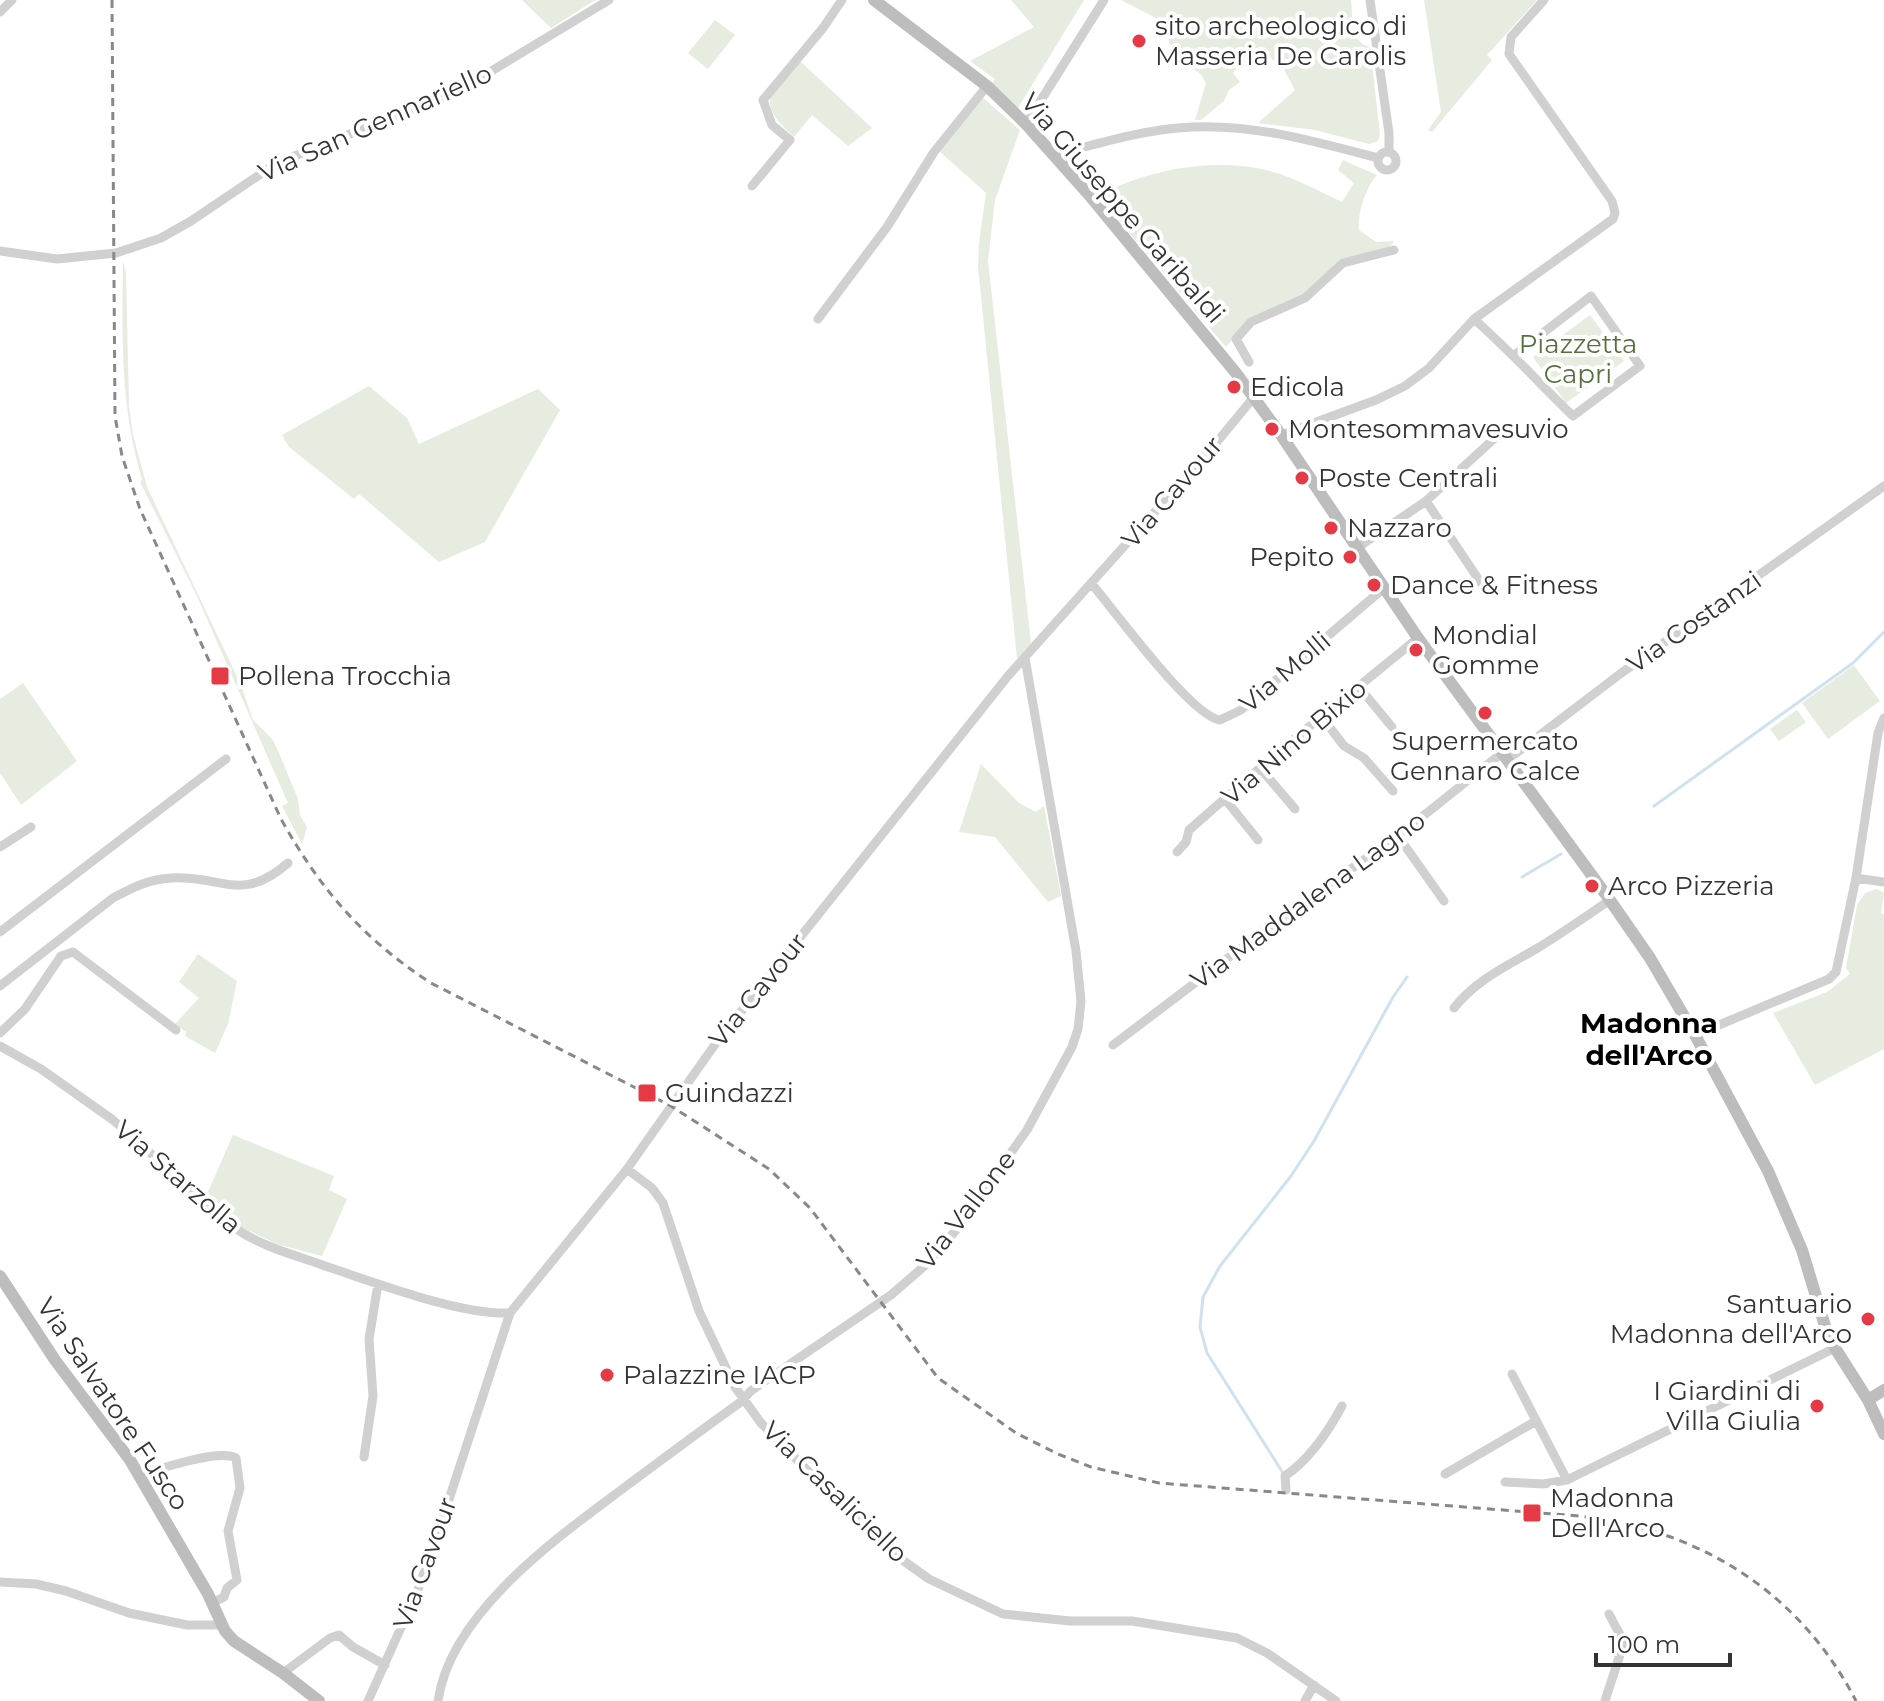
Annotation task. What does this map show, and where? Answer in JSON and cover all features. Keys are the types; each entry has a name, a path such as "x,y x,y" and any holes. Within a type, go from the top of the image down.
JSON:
{"main road":[{"name":"Via Giuseppe Garibaldi","path":"874,0 987,86 1026,124 1254,397 1281,435 1418,638 1650,958 1695,1035 1789,1217 1825,1326 1835,1348 1882,1424"},
{"name":"Via Salvatore Fusco","path":"0,1276 55,1360 141,1477 222,1625 234,1641 319,1701"},
{"path":"1868,1400 1884,1390"}],"street":[{"path":"0,12 12,0"},
{"name":"Via San Gennariello","path":"0,251 57,259 116,253 161,238 175,232 277,163 446,96 609,0"},
{"path":"752,186 790,140 772,125 763,100 823,28 842,0"},
{"path":"1026,124 1104,0"},
{"path":"1370,0 1389,152 1396,159 1393,169 1380,167 1378,158"},
{"path":"1281,435 1405,386 1429,368 1474,319 1609,224 1615,213 1612,201 1509,54 1511,37 1544,0"},
{"path":"818,319 887,227 934,152 987,86"},
{"path":"1055,155 1104,141 1168,129 1215,126 1274,132 1378,158"},
{"path":"1378,158 1382,153 1389,152"},
{"path":"1249,362 1236,339 1251,322 1305,298 1343,263 1394,250"},
{"path":"1474,319 1573,416 1640,366 1591,296 1513,356"},
{"name":"Via Cavour","path":"368,1701 435,1542 510,1313 627,1169 688,1079 723,1034 1025,658 1254,397"},
{"path":"1357,548 1426,501 1497,436"},
{"name":"Via Costanzi","path":"1504,756 1884,486"},
{"path":"1426,501 1481,583"},
{"name":"Via Molli","path":"1091,583 1184,693 1204,714 1220,720 1241,710 1384,588"},
{"name":"Via Nino Bixio","path":"1177,852 1186,842 1189,830 1418,638"},
{"name":"Via Vallone","path":"438,1701 441,1679 461,1639 526,1564 561,1534 807,1350 891,1295 929,1262 956,1230 1027,1130 1072,1047 1078,1029 1081,1001 1076,951 1025,658"},
{"path":"1359,687 1392,727"},
{"path":"1322,717 1344,746 1364,758 1393,791"},
{"path":"1695,1035 1829,979 1839,963 1856,878 1878,733 1884,718"},
{"name":"Via Maddalena Lagno","path":"1113,1045 1504,756"},
{"path":"0,932 226,759"},
{"path":"1261,769 1295,809"},
{"path":"1225,799 1258,840"},
{"path":"0,847 31,827"},
{"path":"1398,836 1444,901"},
{"path":"0,986 113,898 152,880 188,878 244,886 272,877 288,863"},
{"path":"1856,878 1884,882"},
{"path":"1454,1008 1464,994 1484,978 1533,951 1610,900"},
{"path":"52,944 61,956"},
{"path":"0,1033 25,1009 61,956 73,952 176,1030"},
{"name":"Via Starzolla","path":"0,1046 41,1069 113,1120 245,1235 264,1245 378,1284 463,1307 510,1313"},
{"name":"Via Casaliciello","path":"627,1169 652,1188 663,1203 699,1311 720,1358 761,1423 875,1537 929,1579 1003,1614 1070,1621 1132,1621 1237,1638 1267,1653 1336,1701"},
{"path":"364,1457 373,1396 369,1339 378,1284"},
{"path":"1505,1482 1543,1484 1567,1480 1835,1348"},
{"path":"1512,1374 1567,1480"},
{"path":"1286,1490 1285,1476 1324,1436 1342,1406"},
{"path":"1445,1474 1536,1421"},
{"path":"141,1477 164,1466 218,1456 236,1458 240,1488 228,1531 237,1580 227,1588 224,1597 212,1603"},
{"path":"0,1582 36,1584 129,1613 187,1625 222,1625"},
{"path":"1605,1701 1624,1642 1609,1614"},
{"path":"283,1673 330,1638 339,1635 353,1647 385,1665"},
{"path":"1305,1701 1314,1685"}],"green space":[{"path":"522,0 595,0 551,28"},
{"path":"1011,0 1084,0 1018,108 992,83 995,79 970,61 1034,27"},
{"path":"1121,0 1351,0 1355,35 1370,47 1380,134 1378,141 1369,144 1315,130 1258,123 1295,90 1280,62 1277,63 1262,51 1238,66 1233,73 1240,82 1229,90 1224,101 1201,120 1195,120 1206,83 1200,74 1187,67 1169,43 1169,35 1154,17"},
{"path":"1424,0 1537,0 1487,55 1492,60 1432,132 1428,130 1441,112"},
{"path":"715,20 735,35 708,69 688,53"},
{"path":"800,61 872,128 848,146 812,115 794,137 770,106 774,91"},
{"path":"982,97 1020,130 995,200 988,261 1031,643 1017,659 978,266 986,193 939,151"},
{"path":"1343,160 1377,175 1363,201 1359,230 1376,242 1394,241 1390,247 1344,259 1299,298 1249,320 1226,347 1098,196 1161,172 1230,165 1282,175 1342,202 1354,183 1338,170"},
{"path":"123,261 126,273 129,406 147,487 241,685 253,720 273,740 279,753 307,827 302,844 282,806 288,803 196,594 140,482 142,479 135,452 126,398"},
{"name":"Piazzetta Capri","path":"1590,315 1624,361 1566,403 1533,357"},
{"path":"369,386 407,418 419,444 538,389 560,410 485,542 439,562 359,494 354,499 289,447 282,435"},
{"path":"1854,665 1880,701 1828,739 1802,703"},
{"path":"23,683 77,761 21,805 0,773 0,699"},
{"path":"1797,710 1806,722 1779,741 1770,729"},
{"path":"981,764 1019,803 1036,812 1044,806 1061,896 1048,902 995,837 959,832"},
{"path":"1877,889 1884,893 1881,913 1884,915 1884,1049 1815,1085 1773,1013 1827,992 1850,974 1846,968 1857,905 1865,893"},
{"path":"198,954 237,981 228,1024 215,1053 185,1036 186,1032 175,1024 199,998 179,982"},
{"path":"233,1135 334,1176 329,1190 347,1199 322,1256 277,1244 243,1228 207,1194"}],"waterway":[{"path":"1654,806 1853,663 1884,632"},
{"path":"1522,877 1561,854"},
{"path":"1283,1473 1207,1353 1200,1327 1203,1297 1220,1266 1291,1176 1314,1141 1407,977"}],"railway":[{"path":"112,0 115,416 122,456 140,509 281,819 311,868 364,930 384,949 431,983 671,1106 769,1169 810,1208 938,1378 1016,1433 1091,1467 1159,1483 1579,1516 1623,1523 1665,1535 1742,1572 1775,1598 1806,1628 1833,1662 1856,1701"}],"place":[{"name":"sito archeologico di Masseria De Carolis","path":"1139,41"},
{"name":"Edicola","path":"1234,387"},
{"name":"Montesommavesuvio","path":"1272,429"},
{"name":"Poste Centrali","path":"1302,478"},
{"name":"Nazzaro","path":"1331,528"},
{"name":"Pepito","path":"1350,557"},
{"name":"Dance & Fitness","path":"1374,585"},
{"name":"Mondial Gomme","path":"1416,650"},
{"name":"Pollena Trocchia","path":"220,676"},
{"name":"Supermercato Gennaro Calce","path":"1485,713"},
{"name":"Arco Pizzeria","path":"1592,886"},
{"name":"Guindazzi","path":"647,1093"},
{"name":"Santuario Madonna dell'Arco","path":"1868,1319"},
{"name":"Palazzine IACP","path":"607,1375"},
{"name":"I Giardini di Villa Giulia","path":"1817,1406"},
{"name":"Madonna Dell'Arco","path":"1532,1513"}],"district":[{"name":"Madonna dell'Arco","path":"1649,1039"}]}
